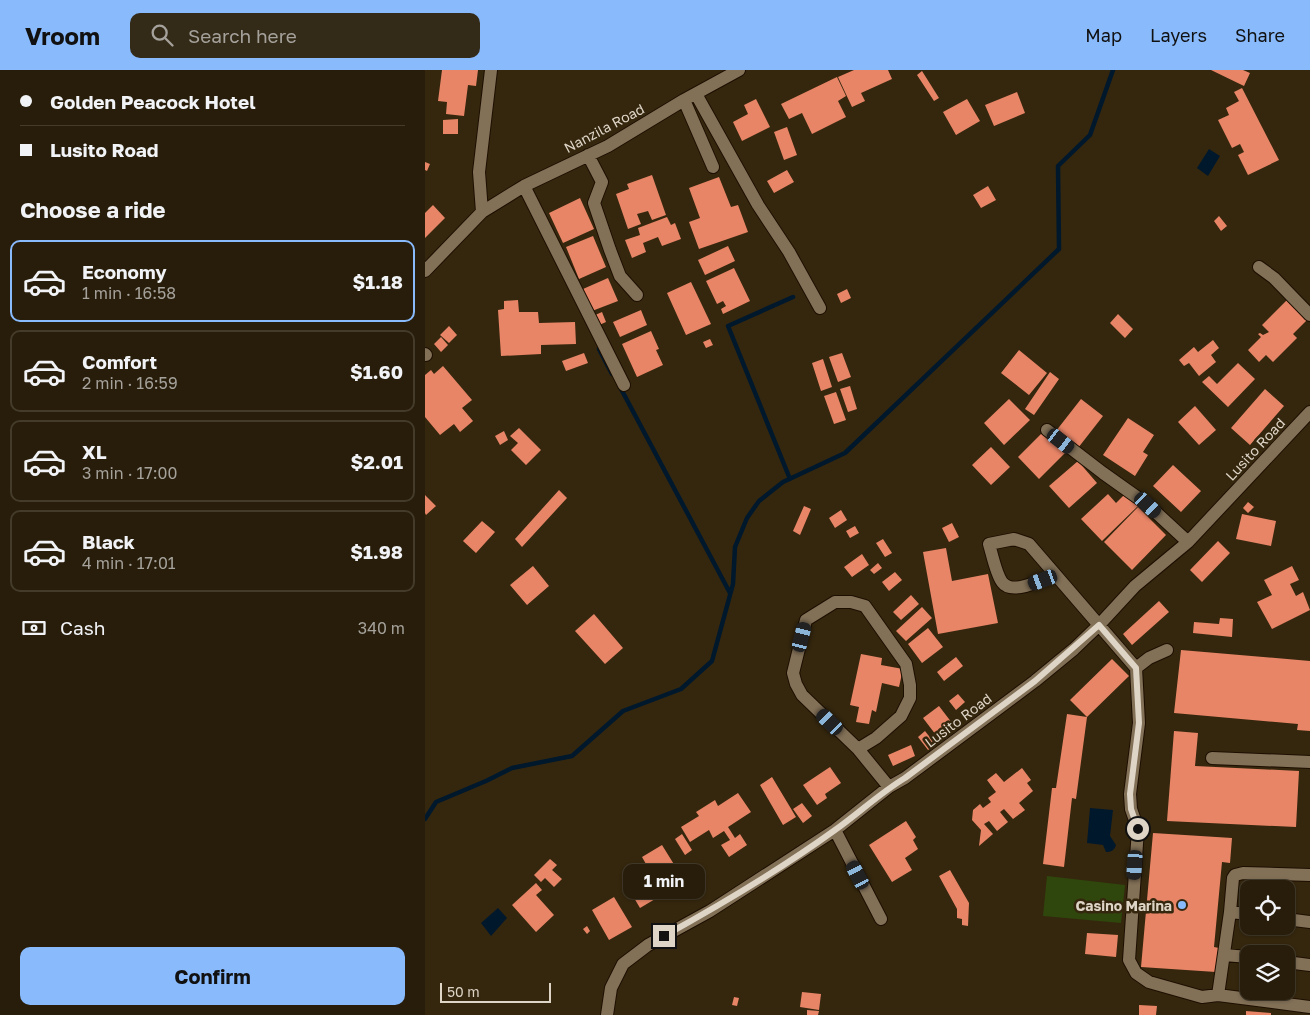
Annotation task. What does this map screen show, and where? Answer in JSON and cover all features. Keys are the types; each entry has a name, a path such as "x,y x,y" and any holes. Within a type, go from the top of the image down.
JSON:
{"street":[{"path":"482,212 479,172 491,70"},
{"name":"Nanzila Road","path":"425,271 482,212 524,186 608,146 684,100 739,70"},
{"path":"695,94 758,206 789,252 820,308"},
{"path":"684,100 713,167"},
{"path":"588,156 602,182 594,203 609,250 620,276 637,295"},
{"path":"524,186 624,385"},
{"path":"1259,267 1274,278 1310,315"},
{"name":"Lusito Road","path":"607,1015 611,988 623,964 648,945 710,911 835,830 889,787 905,778 1035,681 1099,625 1135,586 1188,542 1310,412"},
{"path":"1047,430 1148,505 1188,542"},
{"path":"1054,574 1025,586 1007,587 1001,581 989,544 1014,539 1029,544 1136,668 1139,723 1130,794 1131,809 1138,829 1129,960 1136,973 1149,982 1202,997 1217,996 1310,1007"},
{"path":"858,749 876,738 901,716 910,698 910,685 906,664 865,606 851,602 835,602 806,620 793,673 795,684 802,695 858,749 889,787"},
{"path":"1136,668 1149,658 1167,650"},
{"path":"1212,758 1310,762"},
{"path":"835,830 881,919"},
{"path":"1217,996 1231,912 1233,878 1235,875 1243,872 1310,875"},
{"path":"1231,912 1240,913"},
{"path":"1295,920 1310,922"},
{"path":"1224,955 1240,957"},
{"path":"1295,963 1310,965"}],"green space":[{"path":"1047,876 1125,885 1121,923 1043,916"}],"water":[{"path":"1209,149 1220,156 1208,176 1197,168"},
{"path":"1090,808 1113,810 1110,836 1116,845 1112,851 1106,852 1103,845 1087,843"},
{"path":"498,908 507,918 491,936 481,923"}],"building":[{"path":"442,70 478,70 476,86 468,85 464,116 446,114 447,102 438,101"},
{"path":"854,70 888,70 892,79 861,93 865,101 852,107 838,77"},
{"path":"1211,70 1243,70 1250,73 1244,86"},
{"path":"922,71 939,98 934,101 917,75"},
{"path":"837,77 846,96 838,101 846,117 812,134 802,113 789,119 781,104"},
{"path":"1242,88 1279,160 1248,175 1238,155 1244,152 1240,144 1232,148 1218,120 1229,115 1226,108 1239,101 1234,92"},
{"path":"1017,92 1025,113 994,126 985,105"},
{"path":"756,99 770,127 742,141 733,122 748,114 744,105"},
{"path":"967,99 980,121 956,135 943,112"},
{"path":"458,119 458,134 443,134 443,120"},
{"path":"787,127 797,155 784,160 774,132"},
{"path":"425,162 430,164 427,171 425,170"},
{"path":"787,170 794,182 774,193 767,181"},
{"path":"652,175 666,215 652,220 648,211 637,214 641,224 628,229 616,194 629,189 627,184"},
{"path":"719,177 731,207 738,205 748,232 699,249 689,222 700,218 689,188"},
{"path":"988,186 996,200 981,208 973,195"},
{"path":"580,198 594,229 563,243 549,213"},
{"path":"433,205 445,218 425,238 425,213"},
{"path":"1219,216 1227,226 1221,231 1214,221"},
{"path":"667,217 671,225 675,223 681,239 662,246 658,237 643,243 646,252 632,258 625,240 640,235 638,228"},
{"path":"593,236 606,267 579,279 566,247"},
{"path":"728,246 735,261 705,275 698,260"},
{"path":"734,268 750,301 723,314 721,309 726,306 723,301 717,304 706,281"},
{"path":"608,278 618,301 592,311 583,289"},
{"path":"691,282 711,324 686,335 667,293"},
{"path":"847,289 851,298 841,303 837,294"},
{"path":"1288,299 1308,319 1293,334 1297,338 1273,362 1266,355 1259,362 1248,350 1261,337 1258,334 1263,335 1269,332 1262,325"},
{"path":"518,300 519,312 538,312 539,323 575,322 576,344 541,345 541,354 501,356 498,310 504,309 504,301"},
{"path":"641,310 647,325 620,337 613,322"},
{"path":"602,312 606,322 597,326 593,316"},
{"path":"1118,314 1133,329 1125,338 1110,323"},
{"path":"449,326 457,335 449,343 440,335"},
{"path":"651,331 659,349 656,350 663,365 637,377 622,344"},
{"path":"441,337 448,345 441,352 434,344"},
{"path":"710,339 713,345 706,348 703,342"},
{"path":"1213,340 1219,348 1211,355 1216,362 1199,376 1189,363 1184,366 1179,360 1194,347 1198,352"},
{"path":"1019,350 1047,373 1029,395 1001,373"},
{"path":"584,353 588,363 566,371 562,361"},
{"path":"842,353 851,377 838,382 829,357"},
{"path":"823,359 832,387 821,391 812,363"},
{"path":"1238,363 1255,379 1228,407 1202,382 1209,376 1217,384"},
{"path":"443,366 472,400 462,408 473,421 460,432 454,424 440,435 425,417 425,375 431,370 434,374"},
{"path":"1050,372 1059,379 1034,415 1025,409"},
{"path":"850,386 857,409 848,412 840,389"},
{"path":"1265,389 1284,406 1250,445 1231,428"},
{"path":"836,392 846,420 834,424 824,396"},
{"path":"1009,399 1030,420 1004,445 984,423"},
{"path":"1081,399 1103,416 1078,448 1056,431"},
{"path":"1195,406 1216,430 1199,445 1178,422"},
{"path":"1128,418 1154,435 1143,452 1148,455 1135,476 1103,455"},
{"path":"519,428 541,450 526,465 511,450 518,443 510,436"},
{"path":"504,431 508,440 500,445 495,436"},
{"path":"1044,431 1065,453 1039,479 1018,457"},
{"path":"991,447 1010,467 991,485 972,465"},
{"path":"1078,461 1097,483 1069,508 1049,486"},
{"path":"1173,465 1201,491 1181,512 1153,486"},
{"path":"559,490 567,498 522,547 515,539"},
{"path":"1126,493 1138,506 1102,541 1081,519 1108,494 1116,503"},
{"path":"425,495 436,506 426,515 425,513"},
{"path":"1248,502 1254,507 1248,513 1243,508"},
{"path":"804,506 811,509 800,535 793,531"},
{"path":"1138,507 1166,535 1132,570 1104,542"},
{"path":"841,510 847,520 835,528 829,518"},
{"path":"1242,514 1276,521 1271,546 1236,539"},
{"path":"482,521 495,532 476,553 463,541"},
{"path":"952,523 959,537 949,542 942,528"},
{"path":"855,526 859,533 850,538 846,531"},
{"path":"883,539 892,553 885,557 876,543"},
{"path":"1218,541 1230,553 1202,582 1190,570"},
{"path":"946,548 952,581 988,574 998,623 938,634 923,552"},
{"path":"862,554 869,565 852,577 844,567"},
{"path":"878,563 882,568 874,574 870,570"},
{"path":"533,566 549,586 527,605 510,585"},
{"path":"1292,566 1299,580 1290,584 1296,596 1303,592 1310,610 1272,629 1257,602 1272,595 1264,580"},
{"path":"895,572 902,580 889,591 882,582"},
{"path":"911,595 919,604 901,620 893,612"},
{"path":"1159,601 1169,612 1132,645 1123,634"},
{"path":"922,607 932,618 906,641 896,631"},
{"path":"594,614 623,648 605,664 575,631"},
{"path":"1220,618 1233,619 1232,637 1193,633 1194,622 1219,624"},
{"path":"928,628 943,647 922,663 908,644"},
{"path":"1181,650 1310,661 1310,731 1297,730 1298,724 1174,713"},
{"path":"861,654 882,658 881,665 903,669 899,687 882,683 876,712 872,710 869,724 856,722 859,707 850,705"},
{"path":"956,657 963,666 944,681 937,672"},
{"path":"1112,659 1129,676 1087,717 1070,700"},
{"path":"958,694 965,702 956,710 949,701"},
{"path":"939,706 952,723 936,735 923,718"},
{"path":"1067,714 1087,717 1076,799 1072,798 1064,867 1043,864 1052,788 1056,788"},
{"path":"925,731 936,745 928,750 918,737"},
{"path":"1174,731 1198,733 1195,766 1299,771 1296,827 1167,821"},
{"path":"911,745 915,756 893,766 888,755"},
{"path":"830,767 841,783 825,794 827,798 817,805 803,785"},
{"path":"1022,768 1031,780 1027,783 1033,791 1019,803 1025,810 1013,819 1004,809 1000,812 1008,822 997,831 989,821 984,824 993,834 979,846 981,830 972,820 973,810 980,804 983,808 991,802 988,798 996,792 987,780 996,773 1004,782"},
{"path":"772,777 796,817 783,825 760,785"},
{"path":"738,793 751,812 728,827 735,838 740,834 747,845 729,857 721,845 730,840 724,831 713,838 709,830 690,842 681,827 699,816 696,812 715,800 718,806"},
{"path":"802,803 812,816 803,823 793,809"},
{"path":"906,821 916,837 913,840 918,849 905,858 912,870 892,882 869,845"},
{"name":"Casino Marina","path":"1153,833 1232,838 1230,863 1222,862 1214,947 1219,948 1216,972 1141,967"},
{"path":"682,834 692,850 685,855 675,839"},
{"path":"662,845 675,866 657,877 667,892 640,908 627,886 633,882 628,875 646,864 642,857"},
{"path":"550,859 557,865 552,870 562,879 554,887 545,878 541,882 534,875"},
{"path":"950,870 969,903 968,926 962,925 962,919 957,918 957,909 939,876"},
{"path":"536,883 542,890 536,895 554,915 536,932 512,905"},
{"path":"614,897 632,927 609,940 592,910"},
{"path":"587,926 590,931 587,934 583,929"},
{"path":"1087,933 1118,935 1116,957 1085,954"},
{"path":"802,992 821,994 819,1010 800,1007"},
{"path":"734,997 739,998 737,1006 732,1005"},
{"path":"1139,1005 1157,1006 1156,1015 1139,1015"},
{"path":"807,1010 819,1011 818,1015 807,1015"},
{"path":"1246,1011 1271,1013 1271,1015 1246,1015"}],"waterway":[{"path":"425,819 436,802 512,768 572,756 623,711 681,689 712,661 733,584 735,547 747,518 759,501 783,482 845,453 1059,249 1058,166 1090,135 1113,70"},
{"path":"790,479 728,326 793,297"},
{"path":"599,349 612,374"},
{"path":"620,387 730,593"}],"place":[{"name":"Casino Marina","path":"1182,905"}],"route":[{"path":"664,936 710,911 835,830 889,787 905,778 1035,681 1074,649 1099,625 1136,668 1139,723 1130,794 1131,809 1138,829"}]}
